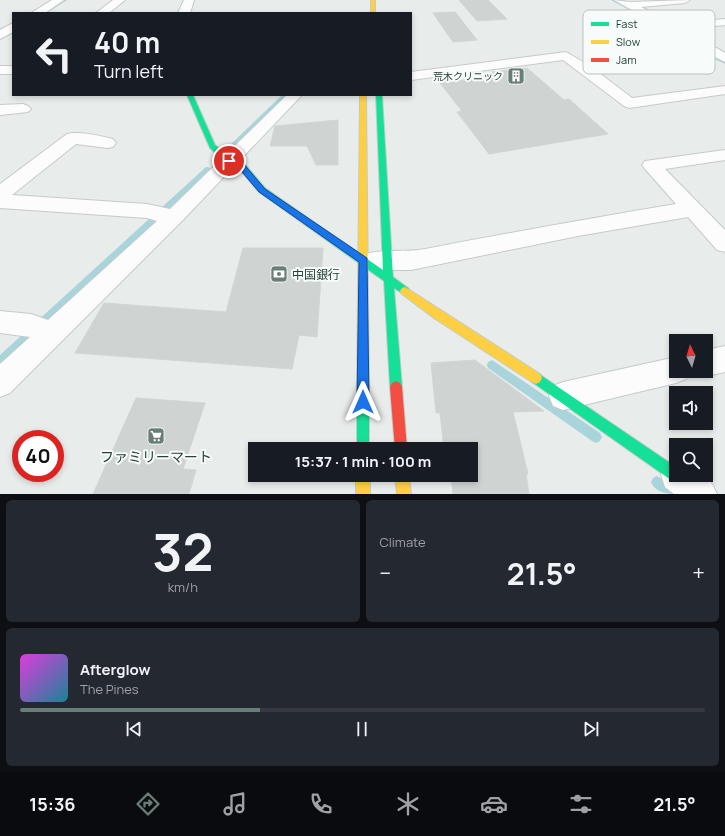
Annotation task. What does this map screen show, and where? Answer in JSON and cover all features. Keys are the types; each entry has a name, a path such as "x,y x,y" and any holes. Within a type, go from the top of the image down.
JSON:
{"street":[{"path":"39,12 58,0"},
{"path":"103,12 120,0"},
{"path":"184,12 189,0"},
{"path":"372,0 373,12"},
{"path":"624,2 685,0"},
{"path":"624,2 639,10"},
{"path":"715,23 725,22"},
{"path":"0,35 12,28"},
{"path":"412,76 566,56 582,67"},
{"path":"0,70 12,70"},
{"path":"591,74 629,103 725,90"},
{"path":"190,96 212,146 218,153 229,161 240,164 262,190 363,261 388,270 438,315 563,396 669,470"},
{"path":"0,383 41,330 165,215 229,161 294,96"},
{"path":"363,96 363,442"},
{"path":"379,96 388,270 400,442"},
{"path":"0,110 23,109"},
{"path":"0,194 74,138 107,143"},
{"path":"725,155 651,165 725,244"},
{"path":"0,201 165,215"},
{"path":"388,270 411,261 578,228 692,209"},
{"path":"0,322 41,330"},
{"path":"713,362 725,359"},
{"path":"563,396 669,372"},
{"path":"363,482 363,494"},
{"path":"403,482 404,494"},
{"path":"685,482 700,494"}],"building":[{"path":"459,0 488,0 507,19 477,21"},
{"path":"455,12 477,40 453,42 433,13"},
{"path":"527,68 564,100 569,99 608,134 489,154 457,112 462,111 440,83 496,76 492,72"},
{"path":"338,120 338,165 316,165 307,146 270,146 275,126"},
{"path":"243,248 323,248 317,337 299,335 292,369 75,353 104,303 226,312"},
{"path":"475,360 544,411 513,412 528,474 526,474 529,494 453,494 452,482 478,482 478,442 443,442 440,413 436,413 431,363"},
{"name":"ファミリーマート","path":"136,398 205,403 183,469 196,470 189,494 93,494"}],"waterway":[{"path":"46,12 65,0"},
{"path":"613,0 632,10"},
{"path":"0,39 12,32"},
{"path":"715,58 725,63"},
{"path":"229,149 284,96"},
{"path":"0,362 208,169"},
{"path":"492,365 596,437"},
{"path":"657,482 674,494"}],"traffic: fast":[{"path":"190,96 212,146 229,161 240,164 262,190 405,291"},
{"path":"379,96 387,261 396,387"},
{"path":"536,378 669,470"},
{"path":"363,391 363,442"}],"traffic: slow":[{"path":"373,0 373,12"},
{"path":"363,96 363,391"},
{"path":"405,291 438,315 536,378"},
{"path":"363,482 363,494"},
{"path":"403,482 404,494"}],"traffic: jam":[{"path":"396,387 400,442"}],"place":[{"name":"荒木クリニック","path":"516,76"},
{"name":"中国銀行","path":"279,274"},
{"name":"ファミリーマート","path":"156,436"}],"route":[{"path":"229,161 240,164 262,190 328,234 363,261 363,402"}]}
